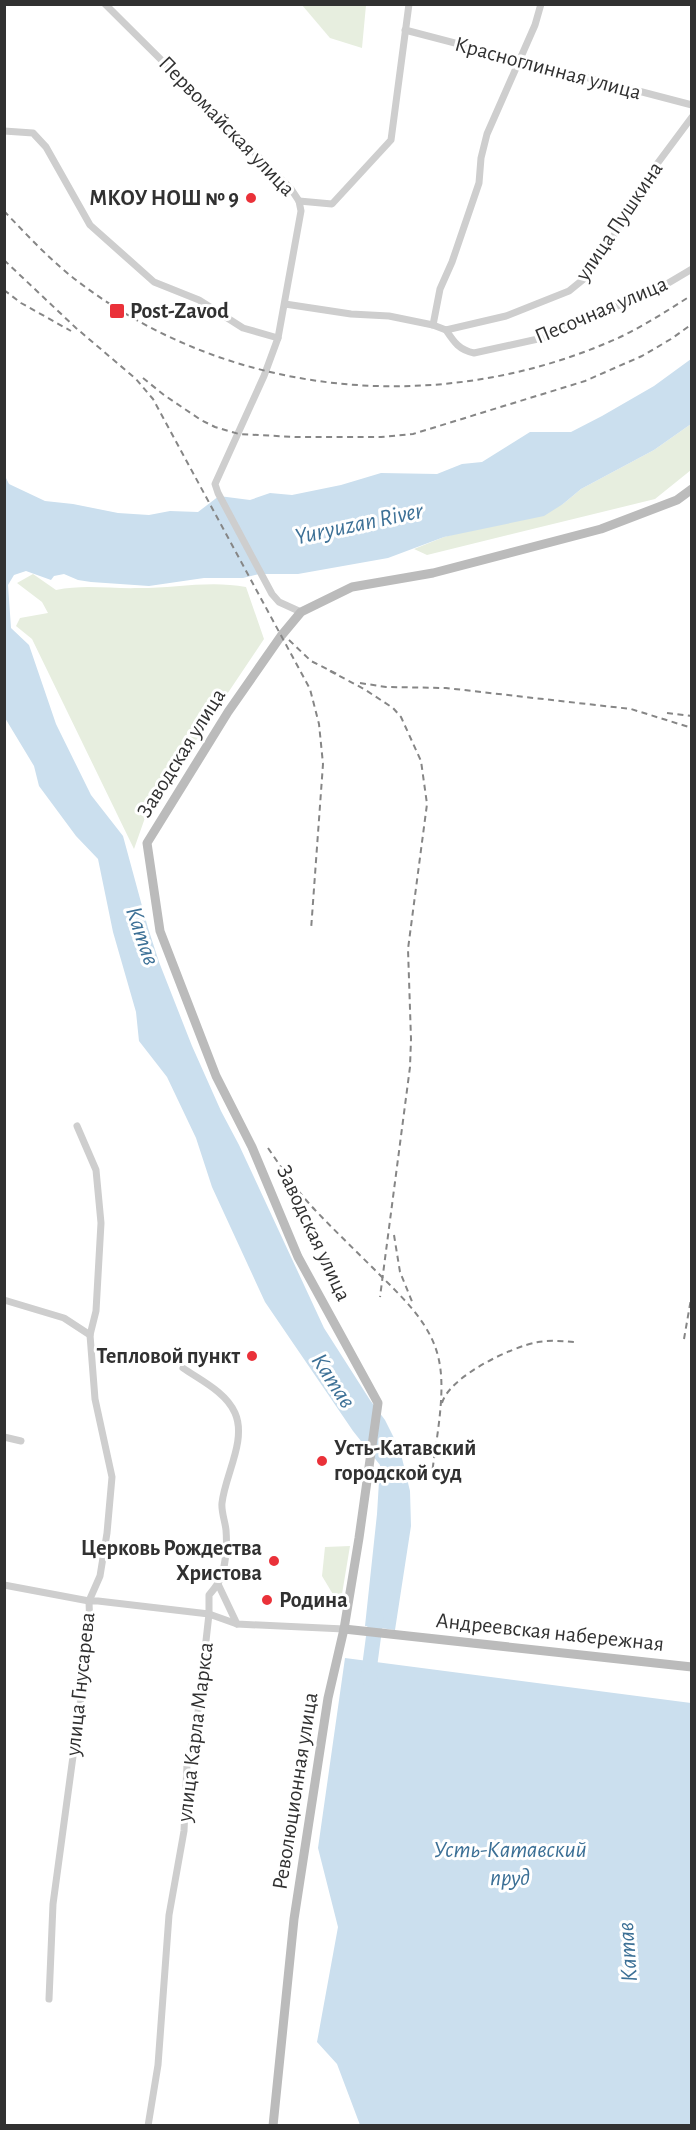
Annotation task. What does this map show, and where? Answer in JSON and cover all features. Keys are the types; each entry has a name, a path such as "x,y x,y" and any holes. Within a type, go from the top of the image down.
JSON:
{"street":[{"name":"Первомайская улица","path":"105,4 291,189 299,201 299,223 278,338 260,387 215,484 272,594 279,602 301,612"},
{"path":"299,201 332,204 391,140 409,4"},
{"path":"433,325 440,290 479,183 481,158 487,134 535,25 541,4"},
{"name":"Красноглинная улица","path":"405,30 692,105"},
{"name":"улица Пушкина","path":"446,330 479,323 535,306 569,291 585,278 605,250 657,164 692,117"},
{"path":"4,132 33,133 45,147 90,225 154,282 198,300 243,328 278,338"},
{"name":"Песочная улица","path":"446,330 454,343 464,351 474,352 547,337 665,285 692,269"},
{"path":"285,304 351,314 389,316 446,330"},
{"name":"Заводская улица","path":"378,1403 298,1257 252,1147 216,1076 160,931 147,843 228,712 281,636 301,612 352,587 433,573 601,529 677,500 692,489"},
{"name":"улица Гнусарева","path":"50,2000 53,1905 90,1631 89,1601 100,1576 112,1477 95,1399 90,1335 96,1311 101,1223 96,1170 77,1126"},
{"path":"4,1300 64,1318 90,1335"},
{"name":"улица Карла Маркса","path":"148,2126 158,2065 169,1915 184,1832 187,1766 197,1721 209,1614 209,1595 223,1573 226,1533 222,1505 228,1477 236,1456 238,1430 236,1413 224,1396 183,1368"},
{"name":"Революционная улица","path":"273,2126 294,1918 328,1698 344,1629 378,1403"},
{"path":"4,1437 21,1441"},
{"path":"218,1584 237,1624"},
{"path":"4,1585 89,1601 209,1614 237,1624 344,1629"},
{"name":"Андреевская набережная","path":"344,1629 692,1667"}],"green space":[{"path":"302,5 366,5 362,48 330,38"},
{"path":"691,424 691,470 655,499 427,555 414,549 444,537 563,504 581,489 654,450"},
{"path":"33,574 56,590 77,587 139,588 206,584 246,587 264,639 146,815 134,849 32,639 16,626 20,618 48,613 42,602 17,583"},
{"path":"350,1546 340,1606 322,1576 325,1547"}],"water":[{"name":"Yuryuzan River","path":"691,359 691,424 654,450 581,489 544,516 444,537 388,558 298,574 204,578 149,586 91,582 64,574 54,576 51,580 26,571 14,575 8,585 11,628 29,645 56,724 91,795 123,836 159,962 192,1046 221,1111 324,1328 385,1420 400,1450 410,1491 411,1526 395,1630 365,1626 380,1465 353,1431 265,1302 212,1187 196,1138 167,1077 139,1041 136,1012 113,932 98,859 76,836 39,786 34,766 5,718 4,474 9,484 45,501 118,513 149,515 170,511 198,512 219,496 250,500 270,493 292,495 341,485 381,473 437,474 462,464 482,462 530,432 571,432 654,386"},
{"name":"Усть-Катавский пруд","path":"345,1658 691,1703 691,2125 360,2125 337,2064 317,2042 338,1927 318,1848"}],"waterway":[{"name":"Катав","path":"370,1679 368,1678 376,1618"}],"railway":[{"path":"4,211 66,272 135,319 199,350 265,371 334,383 404,386 473,380 542,366 620,337 692,295"},
{"path":"4,260 76,328 136,379 153,399 310,689 319,724 323,764 311,930"},
{"path":"4,290 21,303 71,331"},
{"path":"143,378 201,420 239,434 295,437 381,437 413,434 585,381 642,356 692,324"},
{"path":"289,640 311,661 337,674"},
{"path":"330,671 364,689 393,708 401,717 421,761 427,804 408,949 410,1067 380,1297"},
{"path":"360,683 386,687 446,688 631,709 692,728"},
{"path":"667,713 692,716"},
{"path":"268,1148 308,1203 400,1295 429,1333 438,1356 441,1384 440,1415 432,1474"},
{"path":"394,1235 400,1272 413,1304"},
{"path":"684,1339 692,1293"},
{"path":"442,1403 447,1393 457,1383 498,1356 538,1342 575,1342"}],"place":[{"name":"МКОУ НОШ № 9","path":"251,198"},
{"name":"Post-Zavod","path":"117,311"},
{"name":"Тепловой пункт","path":"252,1356"},
{"name":"Усть-Катавский городской суд","path":"322,1461"},
{"name":"Церковь Рождества Христова","path":"274,1561"},
{"name":"Родина","path":"267,1600"}]}
